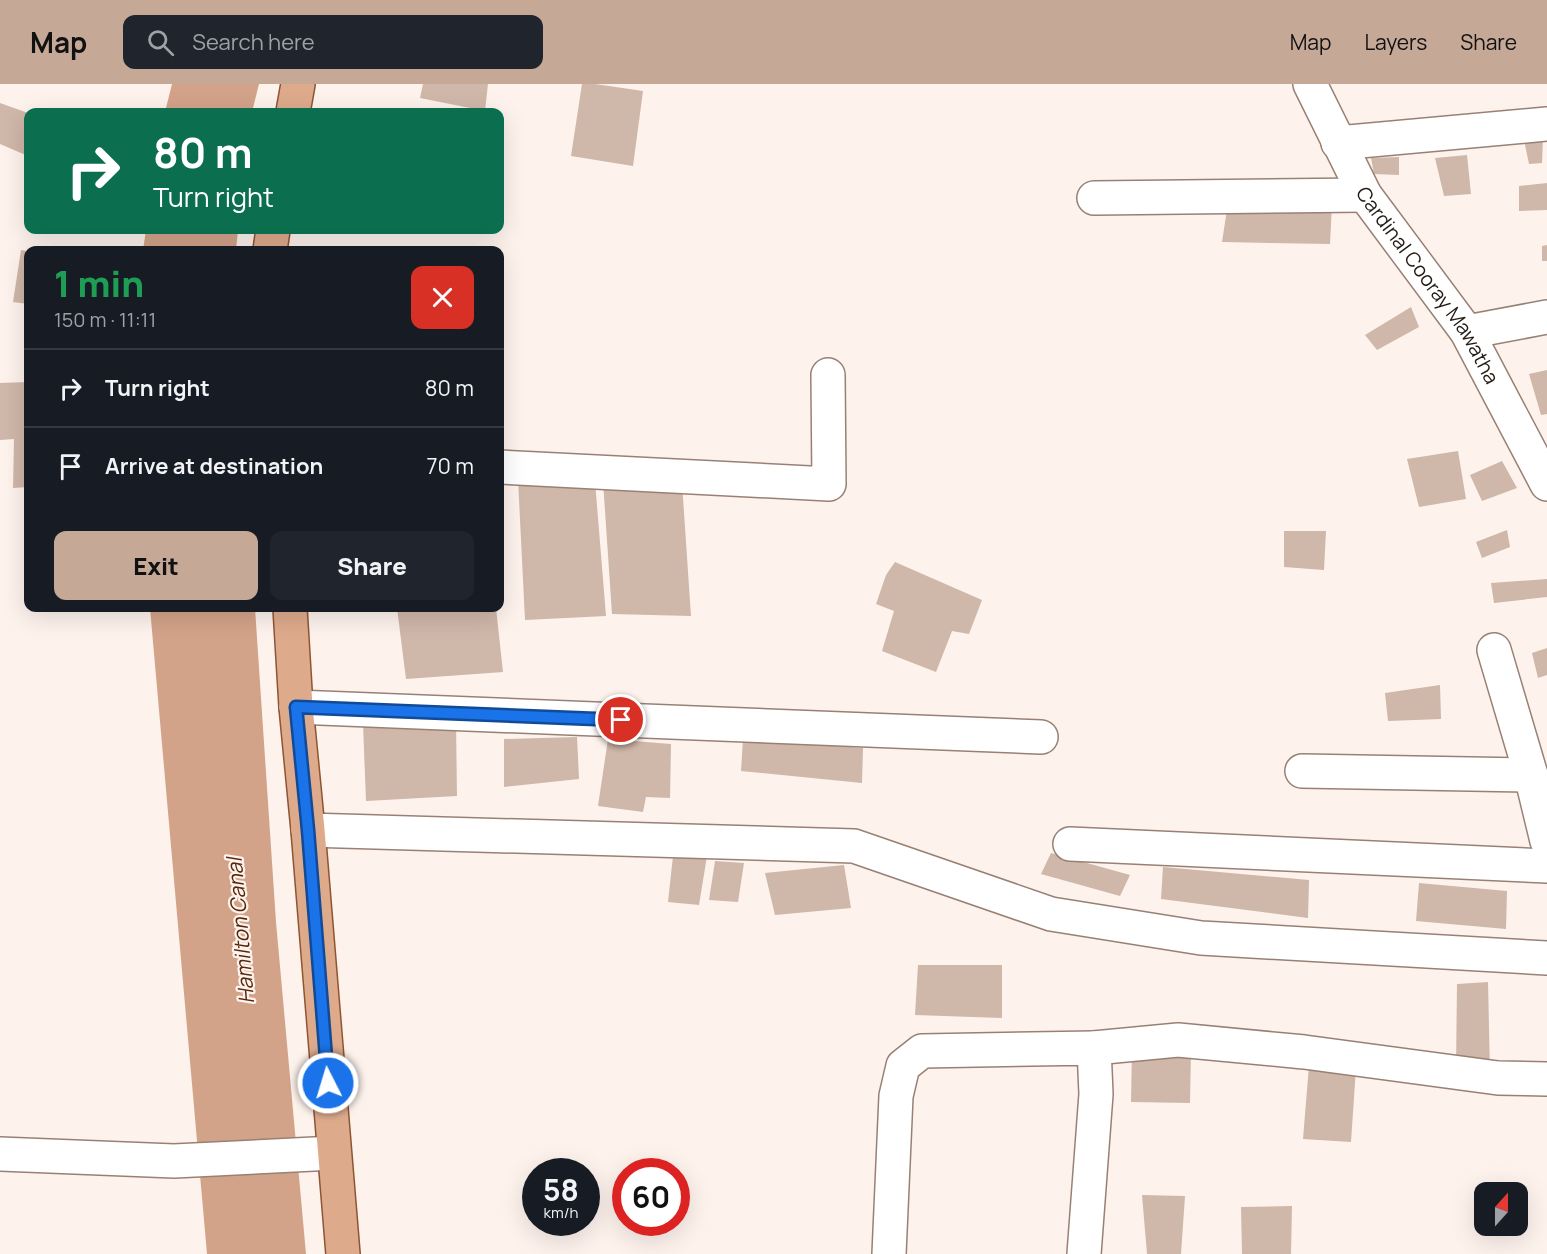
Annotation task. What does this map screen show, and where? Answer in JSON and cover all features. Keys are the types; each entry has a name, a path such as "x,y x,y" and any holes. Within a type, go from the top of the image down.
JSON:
{"main road":[{"path":"294,108 298,84"},
{"path":"290,612 296,707 308,830 326,1153 343,1254"}],"street":[{"name":"Cardinal Cooray Mawatha","path":"1311,84 1365,195 1467,332 1547,484"},
{"path":"1338,143 1547,124"},
{"path":"1094,198 1365,195"},
{"path":"1467,332 1547,317"},
{"path":"504,467 829,484 828,375"},
{"path":"1494,650 1531,775 1547,841"},
{"path":"296,707 1041,737"},
{"path":"1302,771 1531,775"},
{"path":"308,830 854,846 1051,914 1201,938 1547,958"},
{"path":"1070,844 1547,866"},
{"path":"889,1254 896,1096 903,1066 922,1051 1094,1048 1178,1040 1316,1054 1498,1078 1547,1079"},
{"path":"1084,1254 1096,1094 1094,1048"},
{"path":"0,1154 174,1161 326,1153"}],"water":[{"path":"172,84 259,84 253,108 166,108"},
{"path":"145,234 238,234 236,246 144,246"},
{"name":"Hamilton Canal","path":"150,612 255,612 276,922 306,1254 207,1254"}],"building":[{"path":"423,84 488,84 485,108 470,108 420,98"},
{"path":"582,84 643,91 633,166 571,156"},
{"path":"0,103 24,112 24,154 0,144"},
{"path":"1543,138 1542,163 1529,164 1524,140"},
{"path":"1467,155 1471,194 1444,196 1435,158"},
{"path":"1399,157 1399,175 1374,174 1371,158"},
{"path":"1547,183 1547,210 1519,211 1519,186"},
{"path":"1228,203 1332,204 1330,244 1222,242"},
{"path":"1547,245 1547,261 1542,261 1542,246"},
{"path":"21,250 24,250 24,303 13,302"},
{"path":"1411,307 1419,327 1377,350 1365,335"},
{"path":"1547,370 1547,414 1541,415 1529,374"},
{"path":"24,382 24,487 13,488 14,439 0,440 0,383"},
{"path":"1458,451 1466,499 1419,507 1407,459"},
{"path":"1502,461 1517,488 1482,501 1470,475"},
{"path":"518,479 595,481 606,616 525,620"},
{"path":"603,481 682,483 691,616 612,614"},
{"path":"1507,530 1510,547 1482,558 1476,542"},
{"path":"1284,531 1326,531 1324,570 1284,567"},
{"path":"895,562 982,600 969,634 952,631 936,672 882,651 894,611 876,604 886,575"},
{"path":"1547,579 1547,597 1494,603 1491,583"},
{"path":"398,612 496,612 503,672 406,679"},
{"path":"1547,648 1547,675 1538,678 1532,653"},
{"path":"1440,685 1441,719 1388,721 1385,693"},
{"path":"456,722 457,796 366,801 363,723"},
{"path":"577,737 579,779 504,787 504,739"},
{"path":"608,739 671,744 670,798 646,797 643,812 598,806"},
{"path":"743,739 863,748 862,783 741,771"},
{"path":"1051,853 1130,875 1120,896 1041,874"},
{"path":"673,856 707,856 699,905 668,902"},
{"path":"715,861 744,863 738,902 709,900"},
{"path":"844,865 851,908 775,915 765,873"},
{"path":"1163,867 1309,880 1308,918 1161,899"},
{"path":"1419,883 1507,891 1506,929 1416,921"},
{"path":"918,965 1002,965 1002,1018 915,1015"},
{"path":"1488,982 1490,1073 1456,1069 1457,984"},
{"path":"1132,1049 1191,1050 1190,1103 1131,1102"},
{"path":"1309,1065 1356,1068 1351,1142 1303,1139"},
{"path":"1142,1195 1185,1196 1181,1254 1147,1254"},
{"path":"1292,1206 1291,1254 1242,1254 1241,1207"}],"route":[{"path":"328,1083 296,707 621,720"}]}
